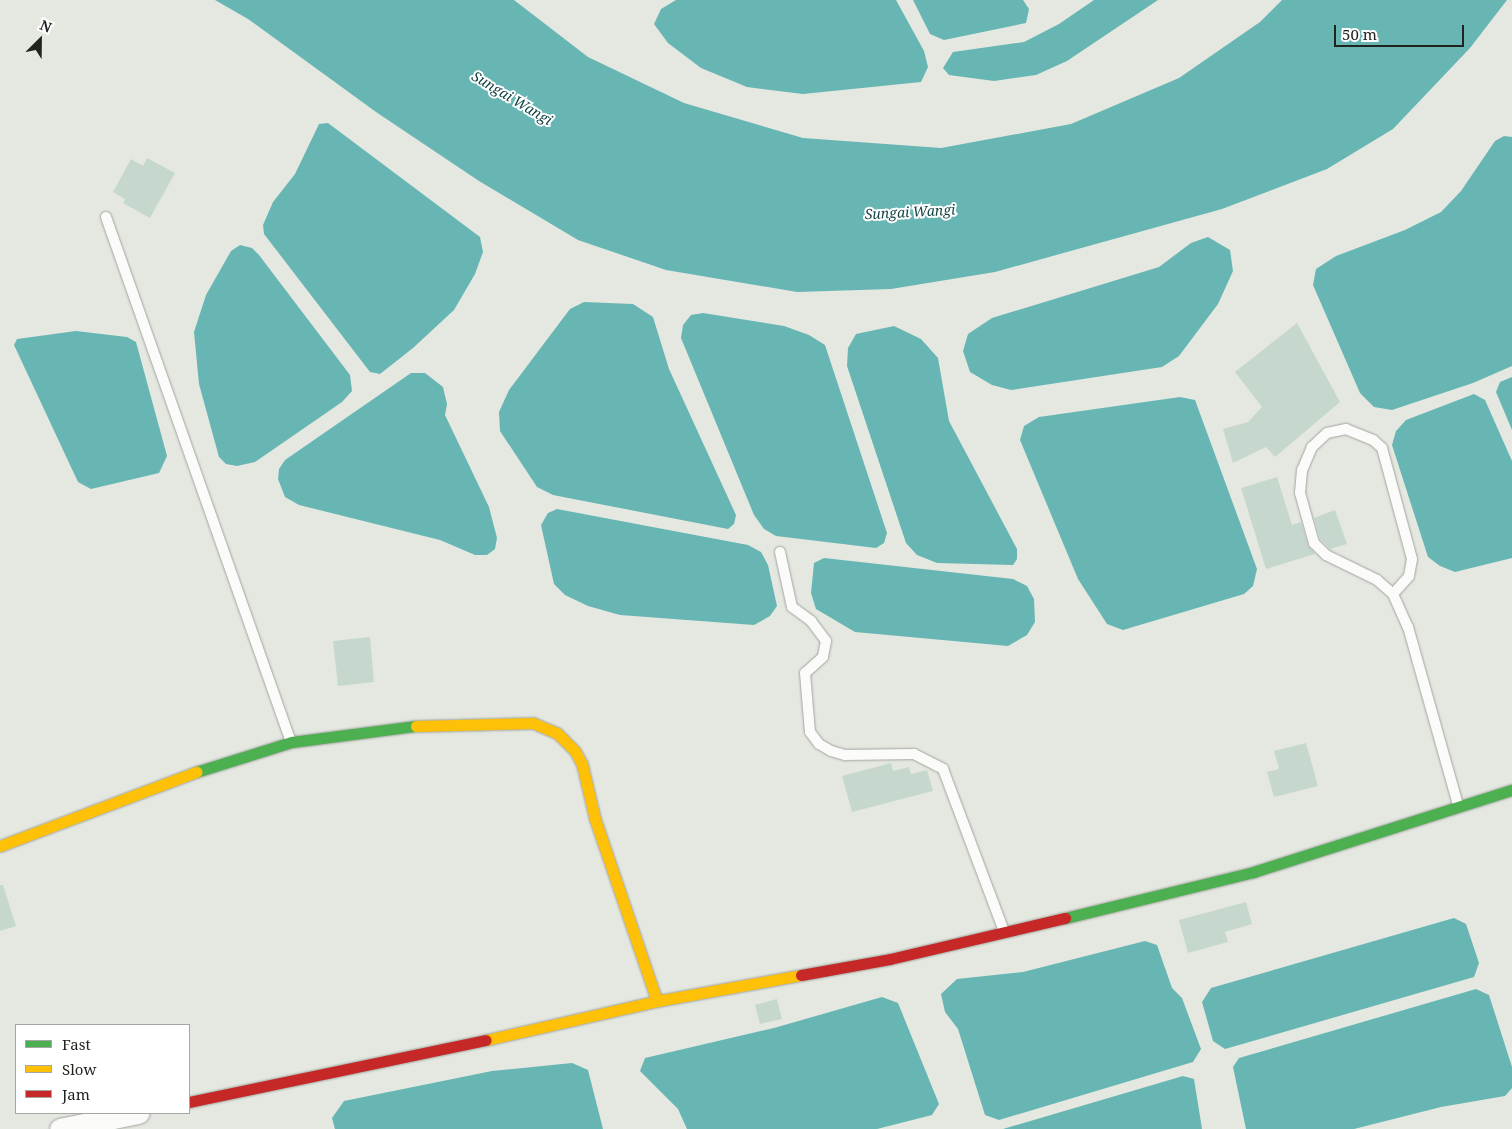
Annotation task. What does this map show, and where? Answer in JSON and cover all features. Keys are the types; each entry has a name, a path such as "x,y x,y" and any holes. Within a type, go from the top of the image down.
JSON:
{"street":[{"path":"0,846 221,762 292,742 419,726 533,723 557,733 575,751 582,764 595,819 658,1001"},
{"path":"190,1102 448,1049 658,1001 890,958 1005,932 1253,872 1512,790"},
{"path":"60,1129 133,1114"}],"lane":[{"path":"106,217 292,742"},
{"path":"1393,594 1409,576 1412,559 1382,448 1373,440 1346,429 1327,433 1312,447 1302,470 1300,493 1314,543 1326,555 1377,580 1393,594 1408,626 1458,806"},
{"path":"780,552 792,607 811,621 826,641 822,657 805,673 810,732 819,744 831,751 845,755 914,754 944,768 1005,932"}],"water":[{"name":"Sungai Wangi","path":"215,0 514,0 588,57 684,103 803,138 941,148 1071,124 1179,78 1260,22 1282,0 1507,0 1470,48 1393,129 1327,169 1222,209 995,272 891,289 797,292 666,270 578,240 479,181 376,112 248,19"},
{"path":"676,0 896,0 924,51 928,67 921,82 803,94 747,87 701,68 668,43 654,24 661,9"},
{"path":"913,0 1023,0 1029,9 1026,23 944,40 930,34"},
{"path":"1094,0 1158,0 1067,61 1036,75 994,81 949,75 943,68 953,52 1024,42 1059,24"},
{"path":"328,123 480,237 483,252 475,274 454,310 413,348 380,374 370,372 264,234 263,225 273,202 295,174 319,124"},
{"path":"1504,136 1512,137 1512,366 1473,383 1392,410 1374,407 1360,393 1313,285 1316,269 1336,256 1405,230 1441,212 1461,191 1495,141"},
{"path":"1208,237 1230,250 1233,271 1218,304 1179,356 1162,367 1011,390 992,385 970,372 963,351 968,334 992,318 1159,267 1191,243"},
{"path":"240,245 252,248 259,255 350,375 352,391 342,402 255,462 237,466 226,464 219,457 199,384 194,332 206,295 231,251"},
{"path":"584,302 633,304 653,317 669,369 736,515 734,524 728,529 553,495 537,487 500,431 499,412 509,390 570,309"},
{"path":"703,313 784,326 809,335 825,345 887,533 884,543 876,548 776,536 764,529 754,515 681,338 683,325 691,315"},
{"path":"894,326 921,339 938,358 949,421 1017,549 1017,559 1013,565 937,563 917,555 906,543 847,366 848,348 856,334"},
{"path":"76,331 127,337 136,342 167,456 159,473 91,489 78,482 14,345 17,339"},
{"path":"411,373 425,373 443,387 447,404 445,415 489,507 497,538 495,549 487,555 475,555 440,540 299,505 285,497 278,479 279,469 285,460"},
{"path":"1512,377 1512,430 1496,392 1500,382"},
{"path":"1474,394 1485,400 1512,461 1512,558 1455,572 1440,566 1428,557 1392,445 1396,431 1406,420"},
{"path":"1180,397 1195,400 1257,569 1253,586 1244,594 1123,630 1107,624 1078,579 1020,440 1024,426 1039,417"},
{"path":"557,509 748,545 761,552 768,565 777,606 770,616 754,625 620,615 588,606 565,595 554,584 541,525 548,513"},
{"path":"824,558 1013,579 1027,586 1034,599 1035,622 1027,635 1008,646 855,632 816,609 811,593 814,563"},
{"path":"1454,918 1466,924 1479,963 1474,977 1225,1049 1213,1041 1202,1002 1211,988"},
{"path":"1145,941 1157,945 1172,988 1182,998 1201,1049 1193,1062 999,1120 985,1115 958,1029 945,1012 941,994 957,979 1023,972"},
{"path":"1476,989 1489,995 1512,1067 1512,1088 1505,1096 1441,1107 1354,1129 1246,1129 1233,1067 1239,1058"},
{"path":"882,997 898,1003 939,1104 932,1115 877,1129 687,1129 678,1109 640,1071 645,1058 774,1028"},
{"path":"572,1063 588,1070 603,1129 335,1129 332,1118 344,1101 492,1071"},
{"path":"1183,1076 1194,1079 1202,1129 1003,1129"}],"building":[{"path":"147,158 175,173 150,218 123,203 125,199 113,192 131,159 143,166"},
{"path":"1297,323 1340,402 1275,457 1266,447 1233,463 1223,429 1248,422 1262,407 1235,372"},
{"path":"1277,477 1292,525 1301,522 1308,545 1315,554 1266,569 1241,488"},
{"path":"1335,510 1347,544 1330,549 1320,539 1314,518"},
{"path":"370,637 374,682 338,686 333,641"},
{"path":"1306,743 1318,786 1274,797 1267,772 1279,769 1274,751"},
{"path":"891,763 893,771 909,767 911,774 927,770 933,791 852,812 842,776"},
{"path":"0,885 3,885 16,926 0,931"},
{"path":"1246,902 1252,924 1225,932 1228,942 1188,953 1179,920"},
{"path":"777,999 782,1019 760,1024 755,1005"}],"traffic: fast":[{"path":"196,772 292,742 416,726"},
{"path":"1065,918 1253,872 1512,790"}],"traffic: slow":[{"path":"416,726 533,723 557,733 575,751 582,764 595,819 657,1001"},
{"path":"0,846 196,772"},
{"path":"486,1040 657,1001 801,975"}],"traffic: jam":[{"path":"801,975 890,959 1065,918"},
{"path":"190,1102 486,1040"}]}
